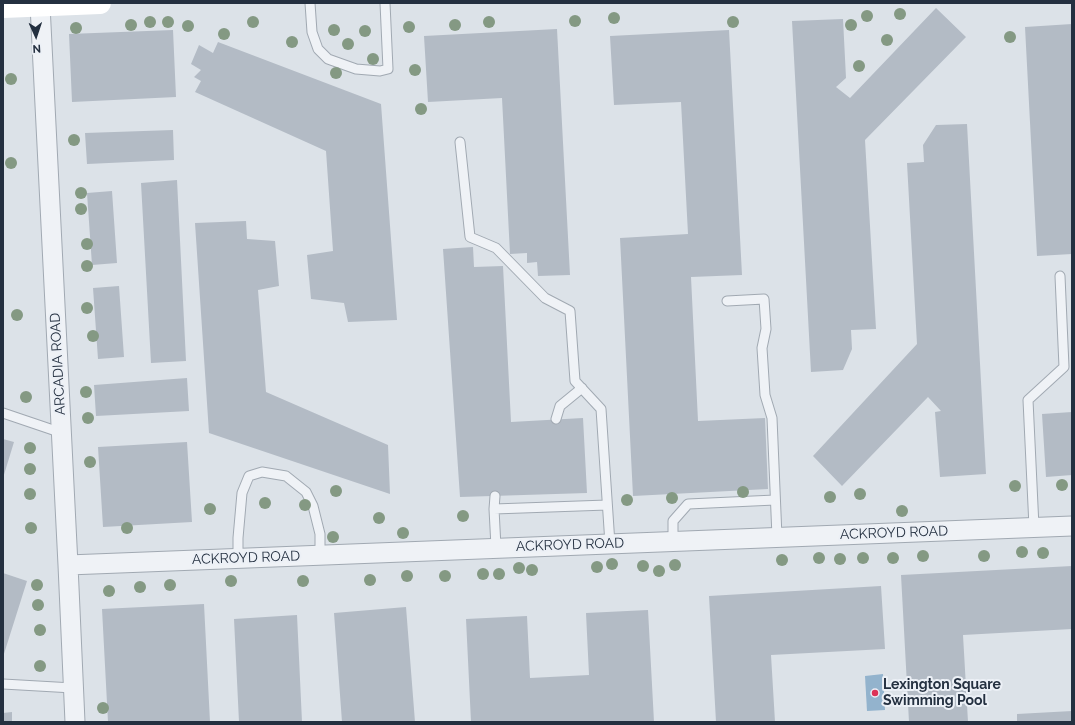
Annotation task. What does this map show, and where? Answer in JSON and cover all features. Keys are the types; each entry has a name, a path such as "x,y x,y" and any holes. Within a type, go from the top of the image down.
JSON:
{"main road":[{"path":"3,7 100,3"}],"street":[{"name":"ARCADIA ROAD","path":"40,5 75,722"},
{"name":"ACKROYD ROAD","path":"68,565 496,547 1072,526"}],"lane":[{"path":"310,3 312,32 318,49 328,59 356,69 380,71 388,69 385,3"},
{"path":"460,142 470,237 496,248 545,298 570,311 575,381 601,408 610,544"},
{"path":"1034,527 1028,400 1064,367 1060,276"},
{"path":"727,301 764,299 766,328 762,348 765,395 772,418 776,537"},
{"path":"556,419 560,406 582,388"},
{"path":"3,413 62,433"},
{"path":"238,558 238,538 242,492 249,476 262,472 286,476 306,492 314,506 320,534 320,555"},
{"path":"495,496 494,509 496,547"},
{"path":"673,541 673,521 688,504 775,500"},
{"path":"494,509 607,505"},
{"path":"3,684 73,688"}],"water":[{"name":"Lexington Square Swimming Pool","path":"883,674 885,710 867,711 865,676"}],"building":[{"path":"936,8 966,37 865,140 876,329 851,330 852,349 843,370 811,372 792,21 843,19 846,78 836,87 850,98"},
{"path":"1072,24 1072,254 1037,256 1025,27"},
{"path":"557,29 570,275 538,276 537,262 527,263 527,253 510,254 502,98 428,102 424,36"},
{"path":"173,30 176,97 72,102 69,34"},
{"path":"729,30 742,275 691,277 698,421 765,418 768,489 633,496 620,238 688,234 681,102 614,105 610,36"},
{"path":"218,42 381,104 397,320 348,322 344,303 311,299 307,255 333,251 326,151 195,92 201,81 194,77 201,70 191,64 199,45 213,53"},
{"path":"967,124 986,474 940,477 935,412 941,411 928,397 842,486 813,456 917,344 907,163 924,162 923,145 936,125"},
{"path":"173,130 174,160 87,164 85,133"},
{"path":"177,180 186,361 151,363 141,183"},
{"path":"112,191 117,263 92,265 87,193"},
{"path":"246,221 247,239 275,241 279,286 258,290 266,392 388,445 390,494 209,433 195,223"},
{"path":"473,247 474,267 503,266 511,422 583,418 587,493 460,497 443,249"},
{"path":"119,286 124,357 98,359 93,288"},
{"path":"187,378 189,411 96,416 94,385"},
{"path":"1072,412 1072,475 1046,477 1042,414"},
{"path":"3,439 14,442 3,478"},
{"path":"187,442 192,522 103,527 98,447"},
{"path":"1072,566 1072,629 963,635 968,722 909,722 901,575"},
{"path":"3,573 27,581 3,657"},
{"path":"881,586 885,649 771,655 775,722 716,722 709,596"},
{"path":"204,604 210,722 108,722 102,609"},
{"path":"406,607 415,722 342,722 334,613"},
{"path":"648,610 654,722 471,722 466,619 527,616 530,678 589,675 586,613"},
{"path":"297,615 302,722 239,722 234,619"},
{"path":"1072,711 1072,722 1017,722 1017,714"},
{"path":"12,712 12,722 3,722 3,713"}],"place":[{"name":"Lexington Square Swimming Pool","path":"875,693"}]}
